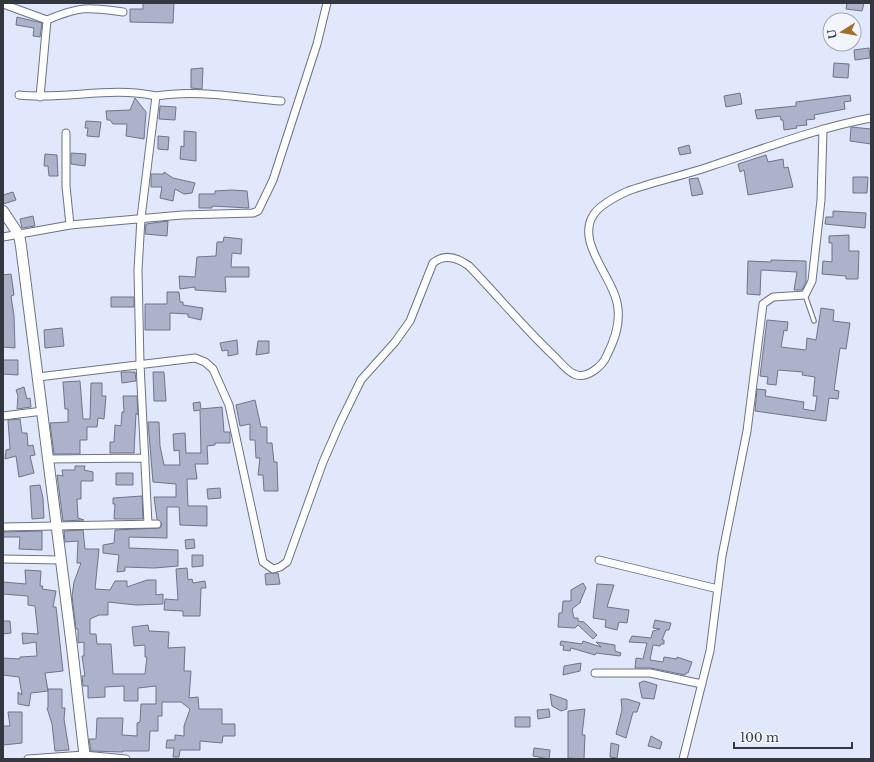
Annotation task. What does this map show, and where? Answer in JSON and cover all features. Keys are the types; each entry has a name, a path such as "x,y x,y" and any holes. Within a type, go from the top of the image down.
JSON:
{"main road":[{"path":"3,211 19,235 62,560 84,757"}],"street":[{"path":"3,237 70,225 141,218 253,213 261,209 274,180 317,44 326,3"},
{"path":"3,4 47,20"},
{"path":"47,20 70,6 123,12"},
{"path":"40,97 47,20"},
{"path":"19,95 40,97 131,91 156,96 170,94 200,94 281,102"},
{"path":"148,524 140,364 138,270 141,218 156,96"},
{"path":"38,376 199,358 210,365 216,373 229,405 262,562 273,569 280,568 287,562 323,462 360,380 395,342 410,321 433,263 436,260 453,258 469,266 544,346 571,372 575,375 584,375 595,370 605,362 614,340 618,322 618,308 616,301 588,236 589,223 599,209 628,191 691,173 838,125 871,118"},
{"path":"683,759 710,651 722,556 747,431 763,304 773,297 805,296 812,281 821,200 823,130"},
{"path":"66,133 66,186 70,225"},
{"path":"3,416 43,411"},
{"path":"49,458 145,458"},
{"path":"3,527 158,524"},
{"path":"3,559 62,560"},
{"path":"599,560 718,589"},
{"path":"595,673 650,673 702,684"},
{"path":"28,759 84,757 126,759"}],"lane":[{"path":"805,296 814,321"}],"building":[{"path":"143,3 174,3 173,23 130,22 130,9 143,9"},
{"path":"847,3 864,3 862,11 846,9"},
{"path":"17,17 42,23 40,37 33,36 34,28 16,25"},
{"path":"869,48 870,58 855,60 854,52 862,52 862,49"},
{"path":"834,63 849,64 848,78 833,77"},
{"path":"203,68 202,89 191,88 191,69"},
{"path":"740,93 742,104 726,107 724,96"},
{"path":"850,95 851,101 844,102 845,109 814,115 815,119 806,120 807,125 796,126 797,128 784,130 783,120 781,120 780,116 757,119 755,110 796,106 796,102"},
{"path":"135,98 146,112 144,139 126,136 127,124 113,124 110,120 107,120 106,111 130,110"},
{"path":"160,106 176,107 175,120 159,119"},
{"path":"86,121 101,122 99,137 87,136 88,128 85,128"},
{"path":"851,127 871,129 871,144 850,141"},
{"path":"184,131 196,132 196,161 180,159 181,146 184,147"},
{"path":"158,136 169,137 168,150 158,149"},
{"path":"689,145 691,153 680,155 678,148"},
{"path":"71,153 86,154 85,166 71,164"},
{"path":"45,154 57,155 58,176 49,176 48,166 44,166"},
{"path":"766,155 768,162 783,159 784,168 788,167 793,187 748,195 744,170 740,172 738,164"},
{"path":"164,172 173,178 195,183 192,193 184,194 175,189 173,201 160,198 162,187 151,187 151,174 164,174"},
{"path":"853,177 868,177 867,193 853,193"},
{"path":"698,178 703,194 692,196 689,179"},
{"path":"215,191 247,191 249,208 212,206 212,208 199,208 199,194 215,194"},
{"path":"13,192 16,200 3,204 3,195"},
{"path":"833,211 866,213 865,228 825,224 826,217 833,217"},
{"path":"33,216 35,226 22,228 20,219"},
{"path":"168,221 167,236 145,234 146,224"},
{"path":"849,235 849,251 859,251 858,279 846,279 846,276 822,274 823,261 832,262 832,243 829,243 829,236"},
{"path":"224,237 242,239 241,254 232,253 231,267 249,267 249,277 225,277 226,292 195,290 195,287 180,289 179,276 195,277 197,257 216,256 217,242 223,242"},
{"path":"771,260 806,261 806,282 802,290 794,290 797,272 761,270 760,295 747,294 748,261 771,262"},
{"path":"11,274 14,295 11,296 14,316 15,348 3,347 3,275"},
{"path":"167,292 179,292 180,302 183,302 183,305 203,308 201,320 188,317 188,314 170,313 170,330 145,330 145,304 167,304"},
{"path":"111,297 134,297 134,307 111,307"},
{"path":"821,308 834,310 833,321 850,323 846,349 840,348 834,390 839,391 838,399 829,398 826,421 755,411 757,389 766,390 765,396 804,402 803,409 815,411 817,396 813,396 815,377 802,375 803,372 778,370 776,385 767,384 768,377 760,376 767,320 788,322 787,331 784,330 781,347 806,350 807,338 816,340"},
{"path":"62,328 64,346 45,348 44,330"},
{"path":"237,340 238,354 228,356 228,350 222,351 220,343"},
{"path":"258,341 269,341 269,353 256,355"},
{"path":"3,360 18,360 18,375 3,374"},
{"path":"121,372 135,372 136,381 122,383"},
{"path":"153,372 164,372 166,401 154,401"},
{"path":"80,381 83,419 90,419 91,383 102,383 102,396 106,396 104,419 98,418 97,427 87,427 87,440 80,440 80,454 54,454 50,423 68,422 68,409 65,409 63,382"},
{"path":"24,387 27,399 30,398 31,407 17,409 18,396 16,390"},
{"path":"123,396 137,396 138,415 136,413 134,453 110,453 110,442 114,442 115,425 121,426 122,412 124,412"},
{"path":"255,400 261,427 267,427 267,443 272,443 274,462 277,462 278,491 264,491 263,475 258,475 260,458 256,458 255,440 250,440 250,424 240,426 236,405"},
{"path":"200,402 201,409 222,407 224,432 230,432 230,443 215,443 215,445 207,446 208,464 195,464 197,479 187,479 188,506 207,506 207,526 180,525 179,507 167,507 167,538 129,537 129,548 178,550 178,566 154,568 125,567 125,571 117,572 119,555 103,553 103,545 114,543 115,530 160,528 162,524 157,519 154,497 176,497 176,484 153,482 148,422 159,422 160,446 164,465 180,465 179,450 174,451 173,434 185,433 186,453 201,453 200,410 194,411 193,403"},
{"path":"20,419 22,433 27,433 28,446 33,445 35,455 30,456 34,473 19,477 16,456 5,459 6,450 10,449 8,420"},
{"path":"75,466 85,466 84,470 93,472 93,481 81,481 81,499 77,499 78,518 84,520 63,521 57,475 63,476 62,470 75,470"},
{"path":"116,473 133,473 133,485 116,485"},
{"path":"40,485 43,498 44,518 32,519 30,486"},
{"path":"220,488 221,498 208,499 207,489"},
{"path":"142,496 143,519 114,519 115,504 113,504 113,498"},
{"path":"83,530 85,549 99,549 95,589 110,590 115,581 127,581 127,587 147,580 156,580 156,595 163,594 163,604 136,605 108,602 108,615 99,615 90,619 90,634 96,634 97,644 111,644 113,674 145,674 147,657 145,657 145,645 134,646 132,627 148,625 149,631 169,632 168,648 185,647 184,671 191,671 189,698 198,697 199,709 222,709 222,724 235,724 235,736 223,736 222,743 200,741 200,750 180,750 179,757 173,757 174,748 166,748 167,740 175,740 175,735 184,736 184,726 190,709 181,702 162,702 162,716 158,716 158,731 150,731 149,751 91,751 89,739 96,739 97,718 123,718 122,735 137,736 137,723 140,722 141,704 156,704 156,686 138,688 138,701 124,701 124,686 105,687 105,697 88,698 88,686 83,686 82,676 85,676 82,656 84,656 84,642 78,643 78,629 76,629 72,596 74,582 81,563 77,563 78,541 65,542 64,531"},
{"path":"42,531 42,550 19,549 20,537 3,537 3,532"},
{"path":"194,539 195,548 186,549 185,540"},
{"path":"192,555 203,555 203,566 192,567"},
{"path":"187,568 188,580 192,579 193,583 205,581 206,588 201,588 200,616 183,616 183,611 164,610 165,599 178,600 176,569"},
{"path":"25,570 41,571 40,586 43,586 42,589 56,591 53,607 56,607 63,671 45,673 48,691 31,693 29,706 18,704 18,692 22,695 19,677 3,675 3,658 20,659 20,657 37,656 36,642 23,644 22,633 38,634 35,606 28,605 28,596 3,594 3,582 26,584"},
{"path":"278,573 280,584 266,585 265,574"},
{"path":"583,583 586,588 581,602 572,609 574,618 578,618 578,621 584,622 597,635 593,639 578,625 575,628 558,627 559,613 562,613 563,601 571,601 571,590"},
{"path":"597,584 614,585 607,607 629,610 627,623 619,622 617,630 605,627 606,620 593,618"},
{"path":"655,620 671,623 669,630 666,630 662,640 664,640 664,644 661,644 660,646 653,645 650,660 663,662 664,657 677,659 677,657 692,662 688,673 685,675 651,668 635,668 636,658 643,659 647,643 629,642 632,636 651,638 653,631 660,629 653,628"},
{"path":"3,621 10,621 11,633 3,634"},
{"path":"561,641 582,644 583,641 601,647 596,642 615,645 615,651 621,653 620,656 596,653 595,655 571,648 570,651 563,650 564,646 560,645"},
{"path":"581,663 580,671 563,675 564,666"},
{"path":"644,681 657,685 654,699 642,698 639,683"},
{"path":"48,689 62,689 62,708 65,708 64,719 69,750 55,751 52,724 47,708"},
{"path":"550,694 567,700 567,709 561,711 552,706"},
{"path":"621,699 627,699 640,703 637,712 633,712 626,738 616,734 622,710"},
{"path":"549,709 550,717 538,719 537,710"},
{"path":"585,709 582,735 585,735 584,759 568,758 568,711"},
{"path":"8,712 22,712 22,743 3,745 3,726 10,726"},
{"path":"515,717 530,717 530,727 515,727"},
{"path":"651,736 662,742 660,749 648,746"},
{"path":"611,743 619,745 617,758 610,757"},
{"path":"534,748 550,750 549,759 533,756"}]}
